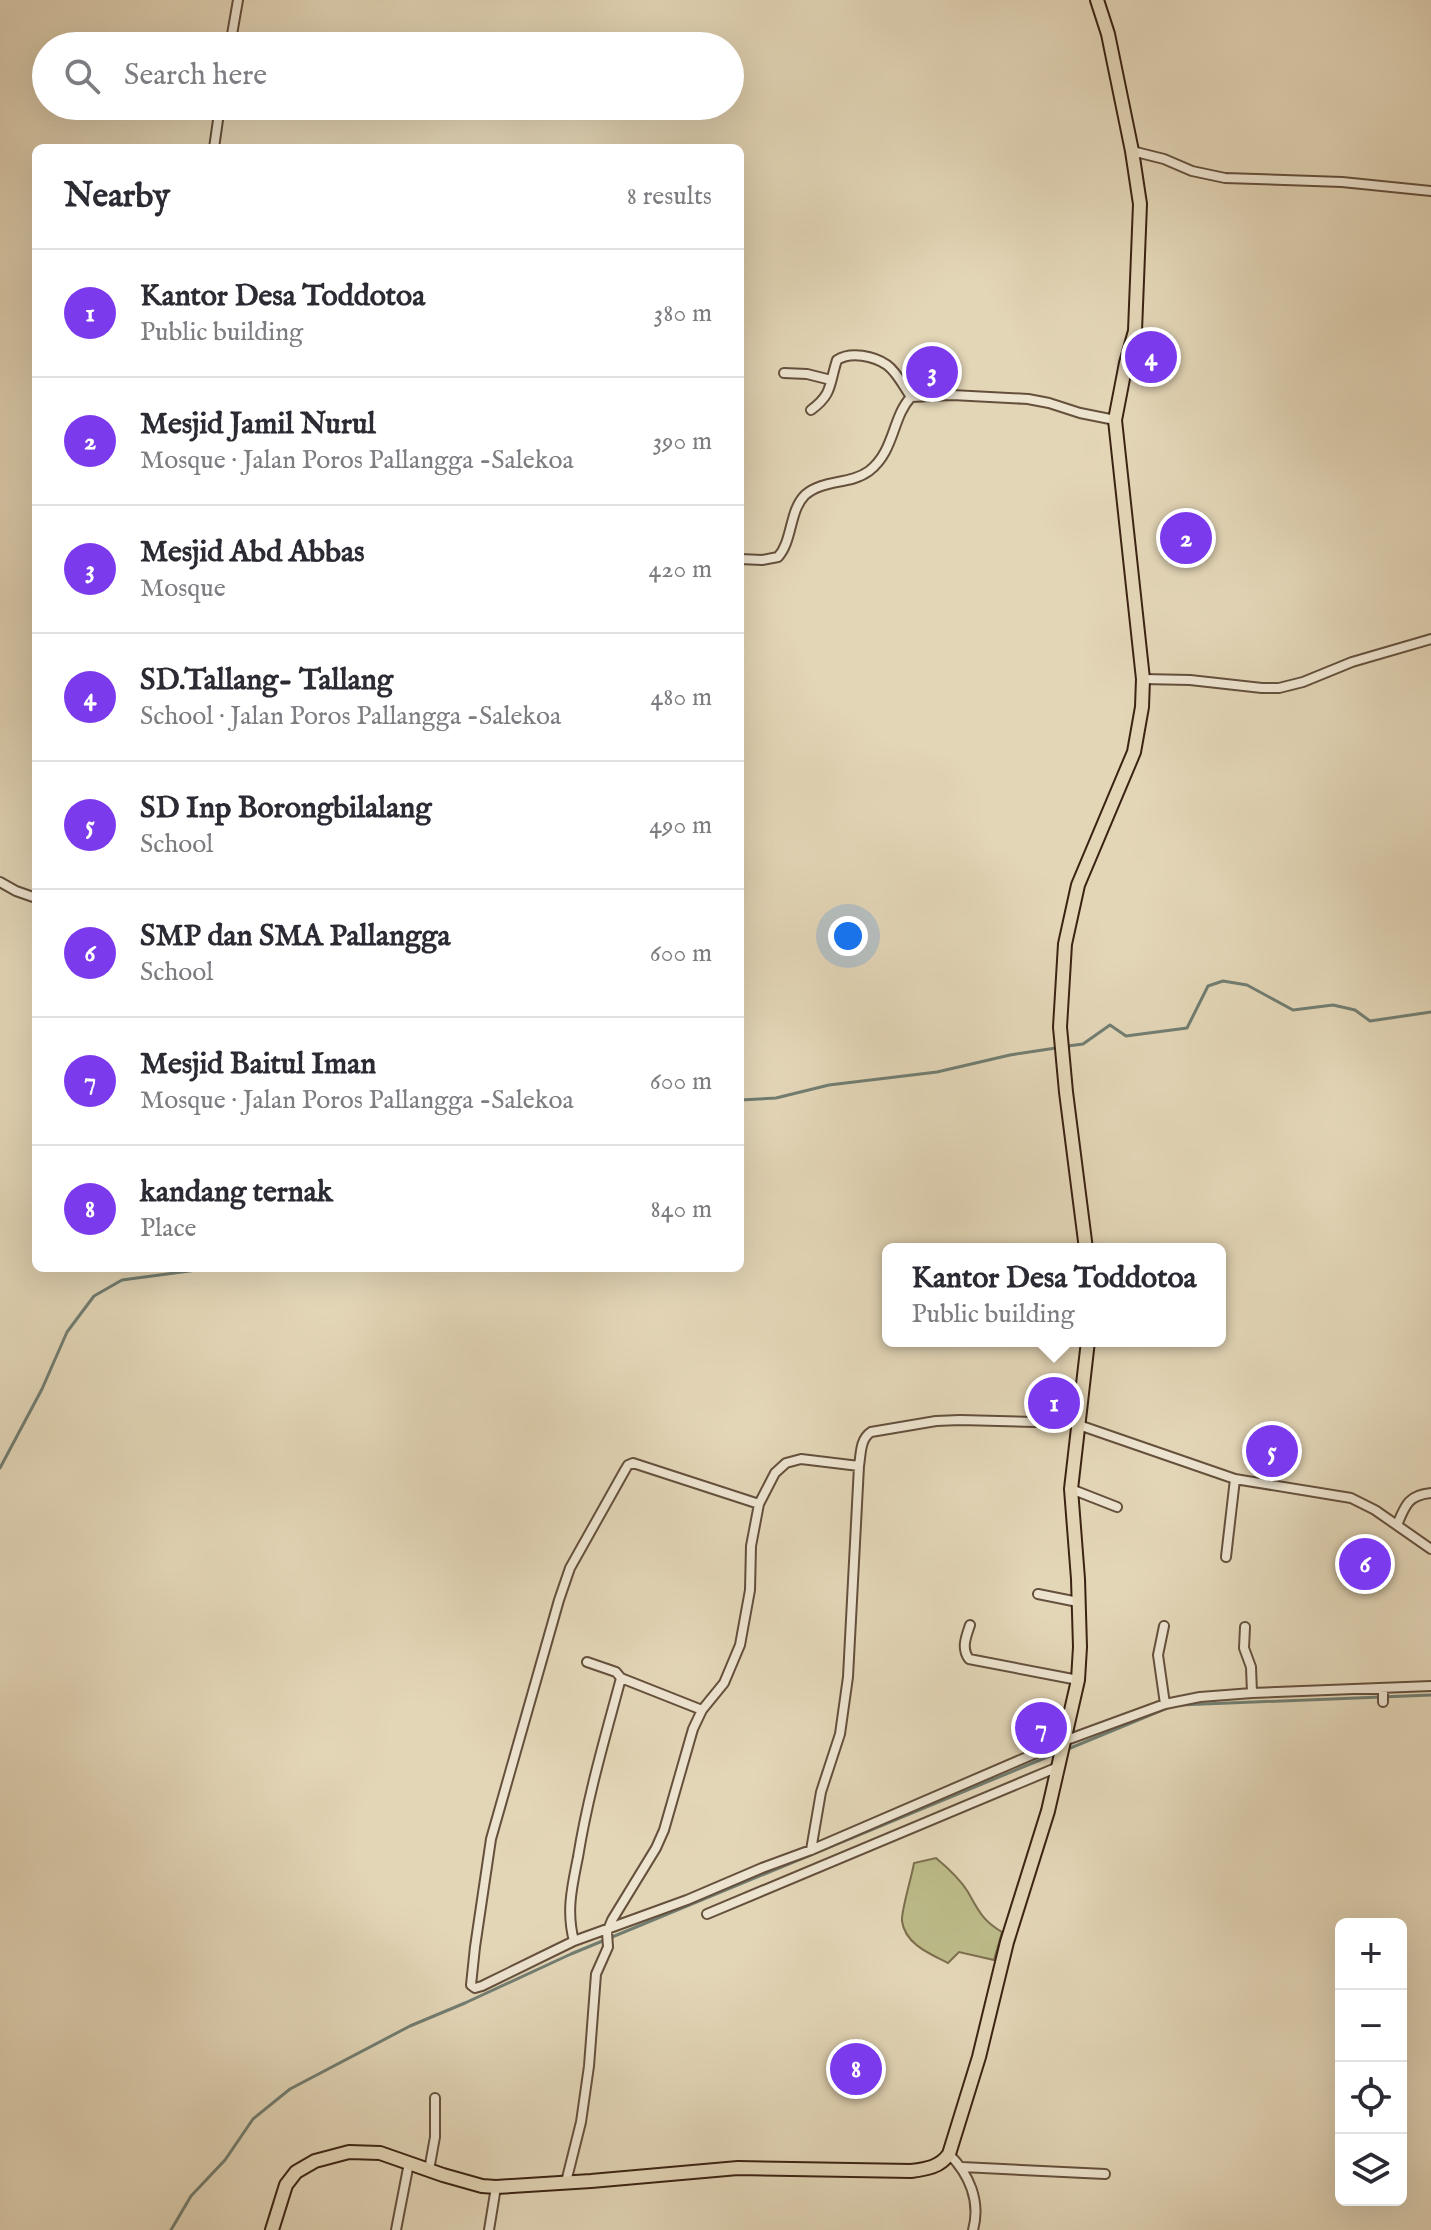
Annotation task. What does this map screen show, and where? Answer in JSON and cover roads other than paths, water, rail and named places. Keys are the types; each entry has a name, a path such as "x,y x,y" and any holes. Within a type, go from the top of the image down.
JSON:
{"main road":[{"path":"1085,1243 1061,1047 1065,944 1078,885 1134,752 1142,707 1143,679 1115,420 1135,331 1140,204 1108,34 1097,0"},
{"path":"272,2230 283,2192 296,2172 315,2161 355,2152 380,2153 482,2186 496,2187 738,2168 911,2171 940,2164 949,2154 967,2103 1007,1942 1048,1811 1078,1680 1078,1602 1071,1489 1087,1347"}],"street":[{"path":"232,32 238,0"},
{"path":"215,144 218,120"},
{"path":"1132,151 1164,159 1192,171 1225,178 1342,182 1431,191"},
{"path":"811,410 829,393 837,360 849,355 867,357 887,365 911,397"},
{"path":"784,373 831,380"},
{"path":"911,397 952,395 1028,399 1115,420"},
{"path":"744,559 778,557 785,546 795,513 806,495 819,487 869,471 887,450 902,410 911,397"},
{"path":"1143,679 1279,688 1431,639"},
{"path":"0,882 32,897"},
{"path":"811,1850 821,1792 840,1734 848,1677 859,1466 864,1438 871,1432 960,1420 995,1419 1078,1425 1235,1479 1344,1495 1375,1510 1431,1549"},
{"path":"566,2182 581,2122 596,1974 624,1899 664,1830 687,1747 702,1710 724,1683 740,1645 750,1590 751,1546 759,1504 775,1473 791,1461 801,1459 859,1466"},
{"path":"759,1504 633,1463 628,1465 563,1584 491,1839 471,1985 475,1988 482,1986 574,1941 608,1936 811,1850 1062,1753"},
{"path":"1226,1557 1235,1479"},
{"path":"1071,1489 1117,1507"},
{"path":"1397,1525 1412,1499 1431,1493"},
{"path":"1038,1594 1078,1602"},
{"path":"970,1625 964,1645 969,1659 1078,1680"},
{"path":"1164,1626 1158,1655 1165,1704"},
{"path":"1245,1627 1244,1648 1251,1667 1252,1693"},
{"path":"587,1662 702,1710"},
{"path":"574,1941 569,1912 582,1828 621,1678"},
{"path":"707,1914 1165,1704 1200,1697 1252,1693 1383,1695 1431,1686"},
{"path":"429,2170 435,2137 435,2098"},
{"path":"949,2154 970,2181 976,2210 973,2230"},
{"path":"396,2230 409,2163"},
{"path":"962,2167 1105,2174"},
{"path":"489,2230 496,2187"}],"waterway":[{"path":"1068,1046 1083,1044 1110,1025 1126,1036 1187,1028 1208,986 1223,981 1247,985 1293,1010 1333,1005 1355,1010 1370,1021 1431,1012"},
{"path":"744,1100 776,1098 829,1085 937,1072 1056,1048"},
{"path":"0,1468 42,1389 67,1332 94,1296 122,1280 182,1272"},
{"path":"1179,1705 1431,1695"},
{"path":"1068,1749 1172,1706"},
{"path":"171,2230 191,2196 225,2160 253,2119 290,2089 410,2026 571,1954 1057,1753"}],"place":[{"name":"SD.Tallang- Tallang","path":"1151,357"},
{"name":"Mesjid Abd Abbas","path":"932,372"},
{"name":"Mesjid Jamil Nurul","path":"1186,538"},
{"name":"Kantor Desa Toddotoa","path":"1054,1403"},
{"name":"SD Inp Borongbilalang","path":"1272,1451"},
{"name":"SMP dan SMA Pallangga","path":"1365,1564"},
{"name":"Mesjid Baitul Iman","path":"1041,1728"},
{"name":"kandang ternak","path":"856,2069"}]}
